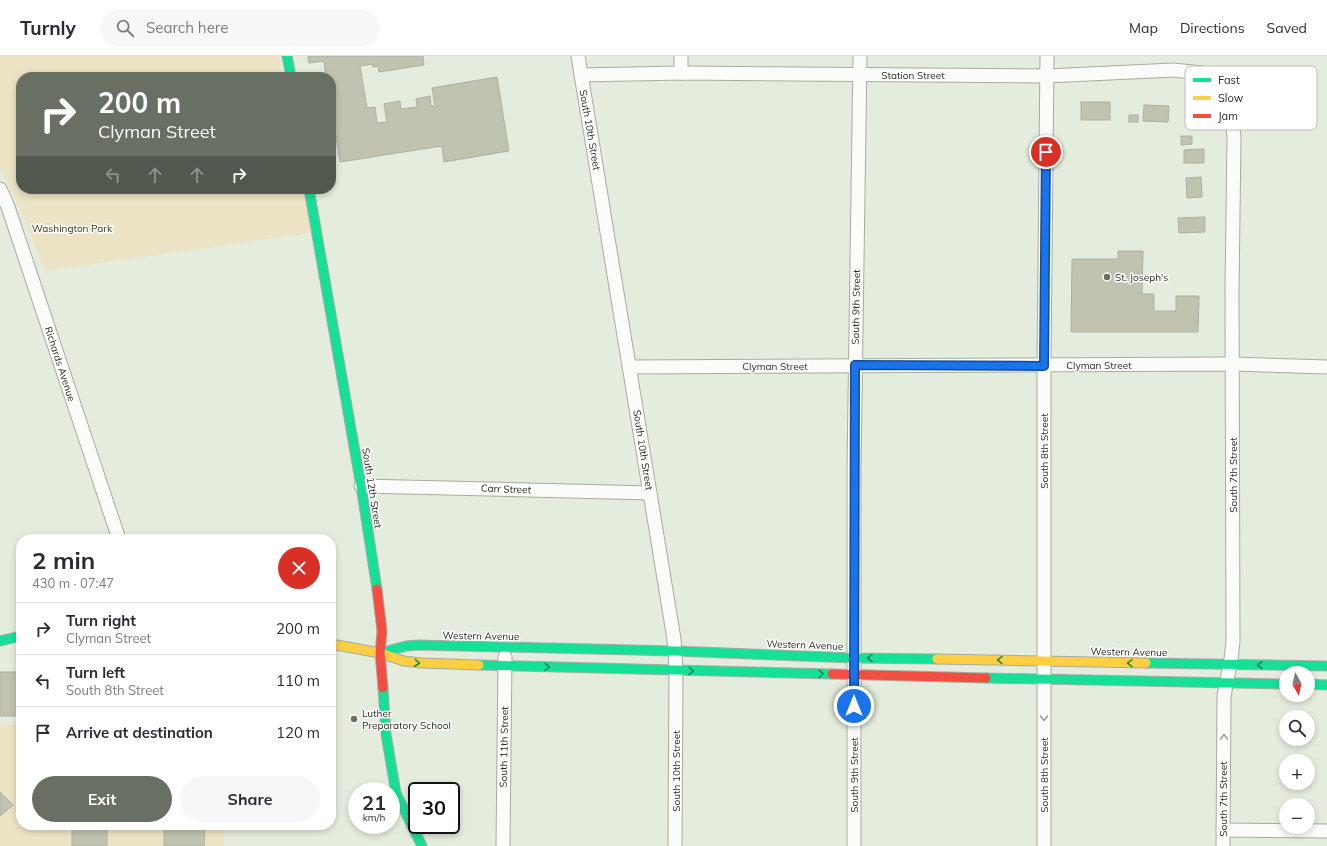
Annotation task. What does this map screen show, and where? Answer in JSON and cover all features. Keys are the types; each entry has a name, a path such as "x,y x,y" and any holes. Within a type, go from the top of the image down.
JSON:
{"street":[{"path":"287,56 290,72"},
{"name":"South 10th Street","path":"578,56 672,625 676,670 676,846"},
{"path":"681,56 681,73"},
{"name":"South 9th Street","path":"854,846 855,365 860,56"},
{"name":"South 8th Street","path":"1044,846 1044,366 1048,56"},
{"name":"Station Street","path":"581,75 681,73 1047,76 1173,70 1185,71"},
{"name":"South 7th Street","path":"1223,846 1224,696 1233,642 1233,130"},
{"name":"Richards Avenue","path":"0,190 8,207 117,534"},
{"name":"South 12th Street","path":"310,194 361,486 380,616 382,631 380,653 386,734 396,793 422,846"},
{"name":"Clyman Street","path":"630,367 1233,364 1327,367"},
{"name":"Carr Street","path":"361,486 650,493"},
{"path":"0,641 16,637"},
{"name":"Western Avenue","path":"336,645 380,653 404,661 421,663 854,675 1279,684"},
{"name":"Western Avenue","path":"380,653 406,646 419,645 675,651 854,658 1045,660 1327,666"},
{"name":"South 11th Street","path":"503,846 506,647"},
{"path":"1315,684 1327,685"},
{"path":"1223,830 1327,831"}],"green space":[{"name":"Washington Park","path":"0,56 279,56 282,72 16,72 16,194 304,194 311,233 44,271 27,224 0,168"},
{"path":"0,724 16,725 16,830 72,830 72,846 0,846 0,816 13,805 0,792"},
{"path":"107,830 164,830 164,846 107,846"},
{"path":"205,830 224,830 224,846 204,846"}],"building":[{"path":"308,56 423,56 424,65 379,72 378,66 373,67 373,64 360,66 367,108 375,107 377,123 387,122 384,104 400,101 401,109 417,107 416,99 430,96 431,106 435,106 432,88 497,77 509,151 444,162 442,146 340,162 336,137 336,72 325,72 324,61 309,63"},
{"path":"1081,102 1110,102 1110,120 1081,120"},
{"path":"1144,105 1169,106 1168,122 1143,121"},
{"path":"1129,115 1138,115 1138,122 1129,122"},
{"path":"1181,136 1192,136 1192,144 1181,145"},
{"path":"1204,149 1204,163 1184,163 1184,150"},
{"path":"1201,177 1202,197 1187,198 1186,178"},
{"path":"1205,217 1205,232 1179,233 1178,218"},
{"name":"St. Joseph's","path":"1118,251 1143,251 1142,294 1154,294 1154,311 1176,311 1176,296 1199,296 1198,332 1071,332 1072,259 1118,259"},
{"path":"0,672 16,672 16,716 0,716"},
{"path":"0,792 13,805 0,816"},
{"path":"72,830 107,830 107,846 72,846"},
{"path":"164,830 205,830 204,846 164,846"}],"traffic: fast":[{"path":"287,56 290,72"},
{"path":"310,194 361,486 377,589"},
{"path":"0,641 16,637"},
{"path":"380,653 406,646 419,645 675,651 854,658 937,659"},
{"path":"1146,663 1327,666"},
{"path":"479,665 832,674"},
{"path":"986,678 1279,684"},
{"path":"1315,684 1327,685"},
{"path":"383,688 386,734 396,793 422,846"}],"traffic: slow":[{"path":"336,645 380,653 404,661 479,665"},
{"path":"937,659 1146,663"}],"traffic: jam":[{"path":"377,589 382,631 380,653 383,688"},
{"path":"832,674 986,678"}],"place":[{"name":"St. Joseph's","path":"1107,277"},
{"name":"Luther Preparatory School","path":"354,719"}],"route":[{"path":"854,706 855,365 1044,366 1046,152"}]}
